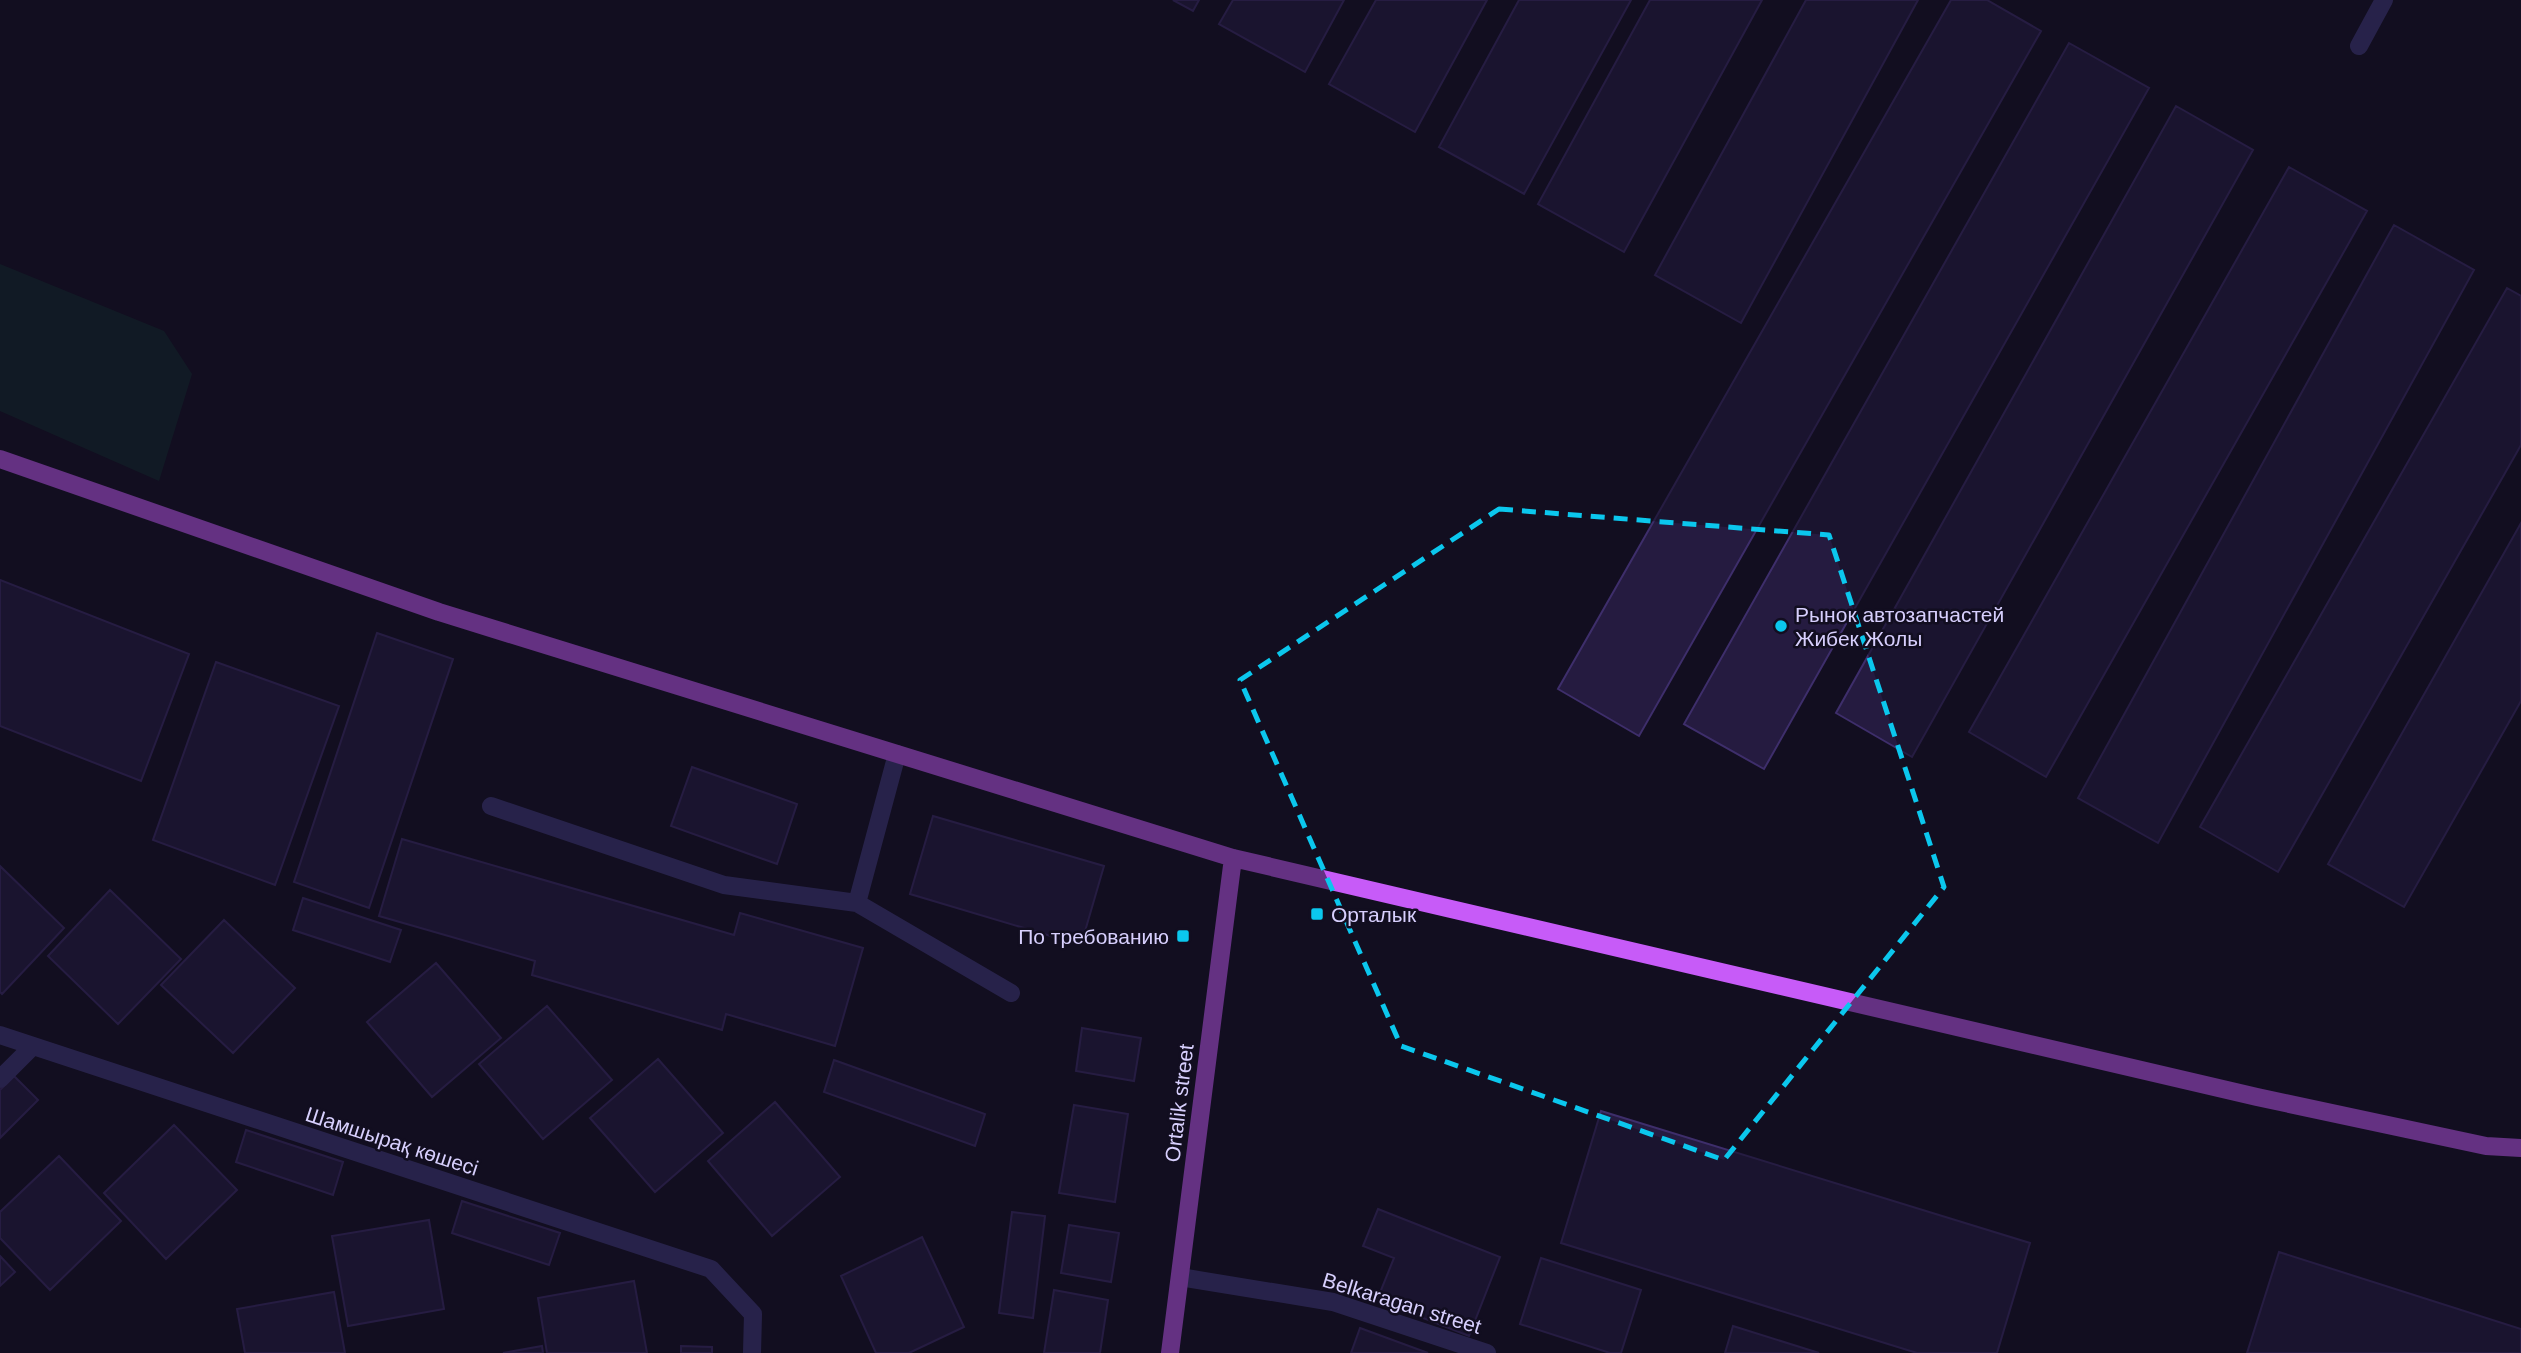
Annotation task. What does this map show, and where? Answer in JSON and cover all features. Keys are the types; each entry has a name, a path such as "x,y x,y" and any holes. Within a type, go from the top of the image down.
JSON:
{"main road":[{"path":"0,460 439,612 1233,858 2256,1097 2486,1146 2521,1149"},
{"name":"Ortalik street","path":"1170,1353 1233,858"}],"street":[{"path":"2359,46 2384,0"},
{"path":"857,903 897,754"},
{"path":"491,806 724,885 857,903 1011,993"},
{"name":"Шамшырақ көшесі","path":"0,1035 711,1269 754,1314 752,1353"},
{"path":"0,1079 32,1047"},
{"name":"Belkaragan street","path":"1180,1277 1333,1303 1487,1353"}],"highlighted area":[{"path":"1499,509 1829,535 1944,887 1724,1160 1401,1046 1240,680"}],"green space":[{"path":"0,264 164,331 192,374 159,481 0,411"}],"building":[{"path":"1173,0 1199,0 1193,11"},
{"path":"1233,0 1344,0 1305,72 1219,24"},
{"path":"1376,0 1487,0 1415,132 1329,84"},
{"path":"1519,0 1631,0 1524,194 1439,147"},
{"path":"1650,0 1762,0 1624,252 1538,204"},
{"path":"1806,0 1918,0 1741,323 1655,275"},
{"path":"1951,0 1987,0 2041,31 1639,736 1558,689"},
{"path":"2069,43 2149,88 1764,769 1684,724"},
{"path":"2176,106 2253,150 1912,757 1836,713"},
{"path":"2289,167 2367,211 2046,777 1969,732"},
{"path":"2394,225 2474,270 2158,843 2078,798"},
{"path":"2507,288 2521,296 2521,445 2278,872 2200,827"},
{"path":"2521,523 2521,701 2404,907 2328,864"},
{"path":"0,580 189,654 141,781 0,726"},
{"path":"377,633 453,659 369,908 294,882"},
{"path":"216,662 339,706 275,885 153,840"},
{"path":"692,767 797,804 777,864 671,826"},
{"path":"933,816 1104,866 1081,945 910,894"},
{"path":"402,839 734,935 740,913 863,948 835,1046 726,1014 722,1030 532,975 535,961 379,916"},
{"path":"0,866 64,928 2,994 0,992"},
{"path":"110,890 181,959 118,1024 48,956"},
{"path":"303,898 401,930 390,962 293,930"},
{"path":"224,920 295,988 233,1053 161,985"},
{"path":"436,963 501,1038 432,1097 367,1022"},
{"path":"547,1006 612,1080 543,1139 479,1064"},
{"path":"1082,1028 1141,1038 1134,1081 1076,1071"},
{"path":"658,1059 723,1133 655,1192 590,1118"},
{"path":"834,1060 985,1114 975,1146 824,1092"},
{"path":"14,1076 38,1100 0,1138 0,1090"},
{"path":"775,1102 840,1177 772,1236 708,1161"},
{"path":"1074,1105 1128,1114 1115,1202 1059,1193"},
{"path":"1601,1111 2030,1243 1997,1353 1917,1353 1561,1243"},
{"path":"174,1125 237,1190 166,1259 104,1193"},
{"path":"246,1130 343,1162 333,1195 236,1162"},
{"path":"59,1156 121,1221 50,1290 0,1238 0,1212"},
{"path":"462,1201 560,1233 549,1265 452,1233"},
{"path":"1378,1209 1500,1257 1469,1336 1377,1300 1394,1258 1363,1246"},
{"path":"1012,1212 1045,1216 1033,1318 999,1313"},
{"path":"429,1220 444,1309 348,1326 332,1236"},
{"path":"1069,1225 1119,1233 1111,1282 1061,1273"},
{"path":"922,1237 964,1327 909,1353 876,1353 841,1276"},
{"path":"2279,1252 2521,1329 2521,1353 2247,1353"},
{"path":"0,1256 15,1272 0,1286"},
{"path":"1541,1258 1641,1290 1621,1353 1610,1353 1520,1324"},
{"path":"634,1281 647,1353 547,1353 538,1298"},
{"path":"1054,1290 1108,1300 1100,1353 1044,1353"},
{"path":"334,1292 345,1353 245,1353 237,1309"},
{"path":"1733,1326 1819,1353 1725,1353"},
{"path":"1360,1328 1428,1353 1351,1353"},
{"path":"542,1346 543,1353 503,1353"},
{"path":"681,1346 712,1347 712,1353 681,1353"}],"place":[{"name":"Рынок автозапчастей Жибек Жолы","path":"1781,626"},
{"name":"Орталык","path":"1317,914"},
{"name":"По требованию","path":"1183,936"}]}
